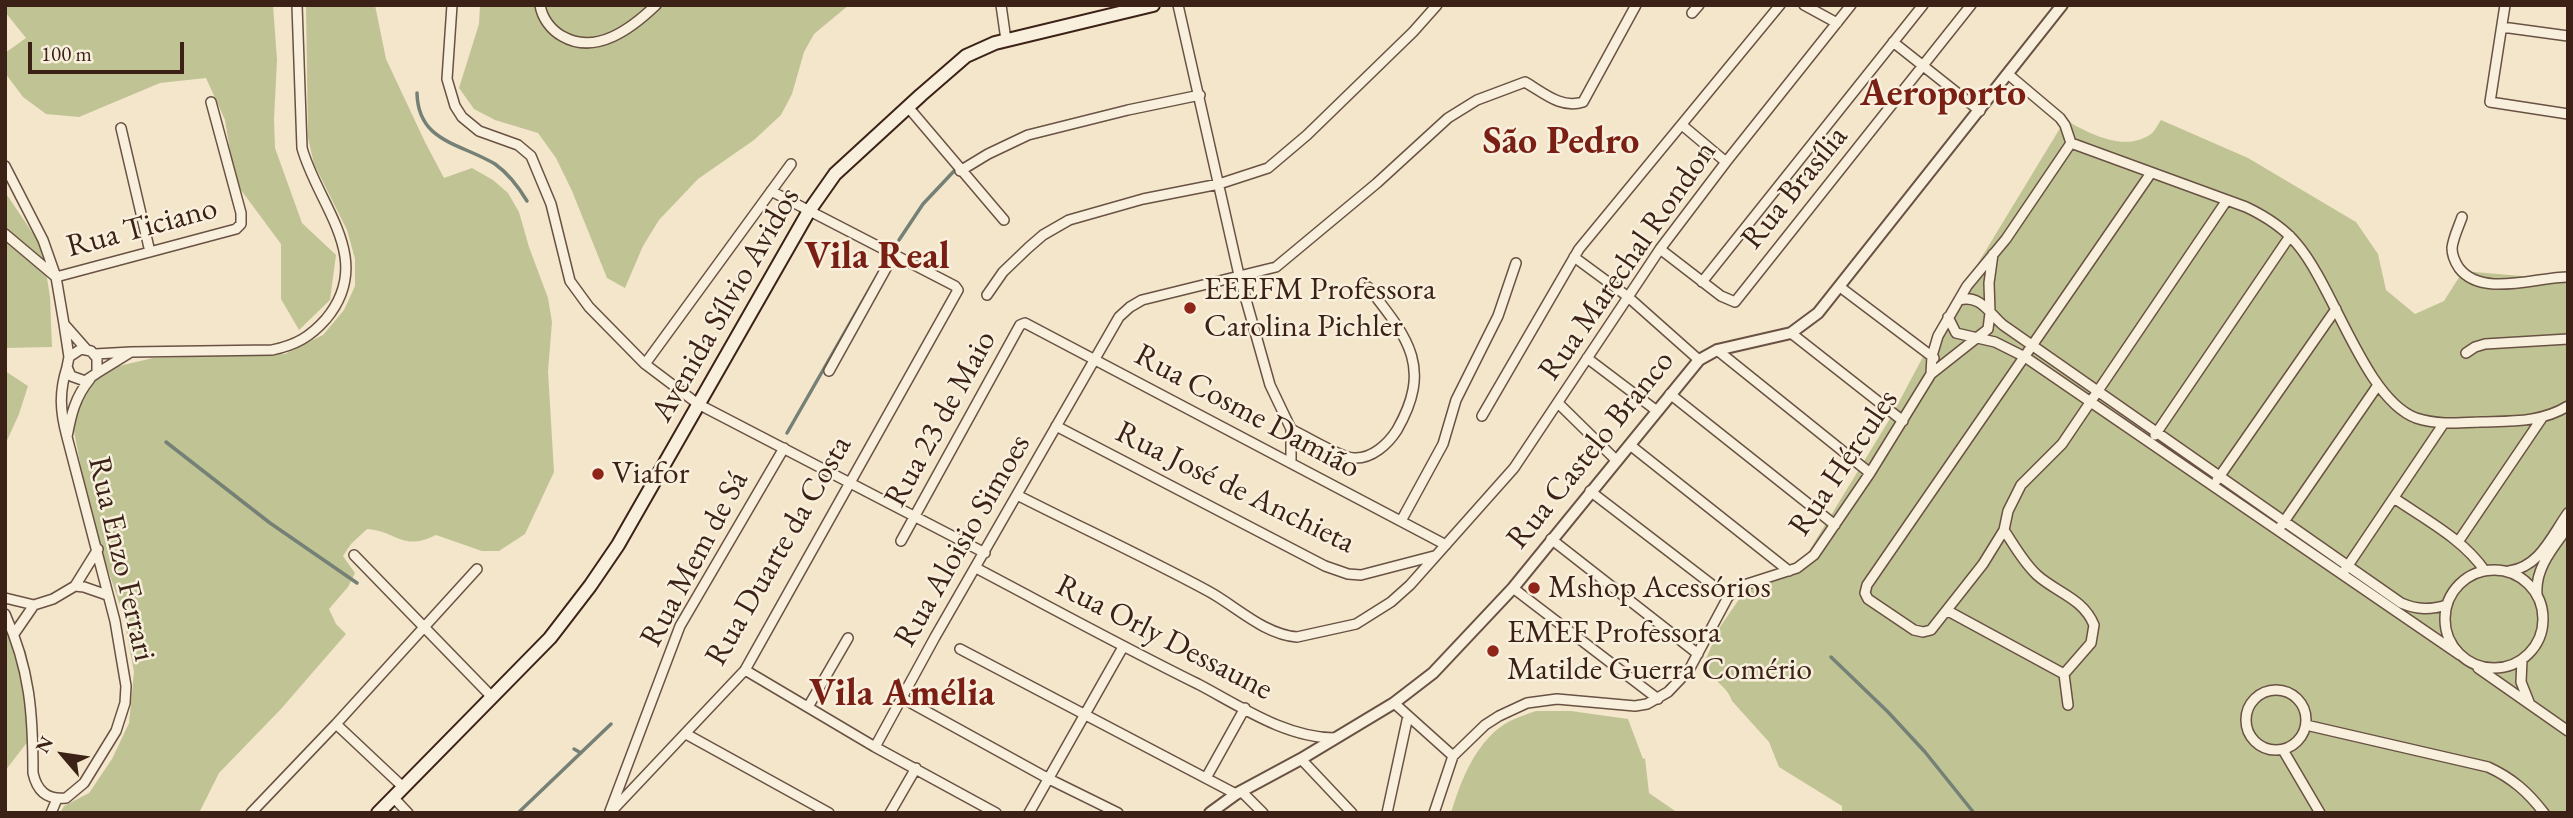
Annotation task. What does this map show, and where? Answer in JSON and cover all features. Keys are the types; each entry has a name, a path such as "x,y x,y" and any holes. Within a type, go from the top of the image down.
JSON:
{"main road":[{"name":"Avenida Sílvio Avidos","path":"379,813 550,638 590,586 618,545 809,211 835,174 966,56 984,46 1153,5"}],"street":[{"path":"131,352 93,376 75,379 68,362 76,350 131,352 285,348 309,337 331,313 341,295 346,272 344,249 338,229 309,170 302,148 297,5"},
{"path":"452,5 447,79 455,106 462,117 479,131 518,145 531,156 551,204 573,289 645,364 698,404 985,553"},
{"path":"540,5 547,22 556,33 577,42 591,42 612,37 634,24 656,5"},
{"path":"1001,5 1006,40"},
{"path":"1178,5 1239,275 1270,385 1291,429 1291,462"},
{"path":"987,295 1003,272 1028,248 1043,235 1069,220 1143,199 1219,184 1258,173 1275,163 1413,32 1437,5"},
{"name":"Rua Aloisio Simoes","path":"875,747 1119,317 1133,304 1239,275 1264,271 1283,262 1377,183 1448,118 1476,100 1525,82 1560,103 1571,105 1583,102 1636,5"},
{"path":"1692,13 1699,5"},
{"path":"1482,416 1574,257 1634,180 1780,5"},
{"path":"1804,5 1837,23"},
{"name":"Rua Marechal Rondon","path":"1017,495 1210,592 1260,624 1287,636 1356,624 1391,602 1410,585 1521,460 1660,249 1851,5"},
{"path":"1660,249 1702,282 1923,5"},
{"name":"Rua Brasília","path":"1702,282 1721,296 1735,302 1971,5"},
{"name":"Rua Castelo Branco","path":"1210,813 1238,793 1394,703 1433,673 1513,588 1699,360 1717,350 1791,333 1818,313 2062,5"},
{"path":"2505,5 2490,102 2568,114"},
{"path":"2502,27 2568,36"},
{"path":"1893,43 1980,111"},
{"path":"2008,75 2060,118 2066,125 2071,143 2260,214 2290,236 2306,256 2378,385 2402,411 2422,419 2444,423 2542,418 2568,406"},
{"path":"960,171 1028,135 1200,95"},
{"name":"Rua Ticiano","path":"55,277 229,232 241,224 241,213 211,102"},
{"path":"908,107 1004,220"},
{"path":"1682,125 1726,162"},
{"path":"121,128 150,252"},
{"name":"Rua Hércules","path":"1931,374 1932,356 1948,317 1976,273 1993,254 2071,143"},
{"path":"645,364 792,164"},
{"name":"Rua Enzo Ferrari","path":"5,166 43,240 55,277 68,362 60,396 62,418 116,621 126,686 121,719 84,783 74,794 57,799"},
{"path":"2151,173 1866,588 1868,599 1914,630 1928,632 1948,611 2004,530 2008,511 2021,485 2053,455 2227,200"},
{"path":"771,191 894,254 829,371"},
{"path":"2462,216 2452,246 2453,256 2463,272 2472,279 2503,285 2568,276"},
{"path":"5,234 55,277"},
{"path":"2150,442 2290,236"},
{"name":"Rua Duarte da Costa","path":"610,813 745,670 958,290 894,254"},
{"name":"Rua Hércules","path":"1728,597 1741,586 1789,570 1814,555 1870,473 1931,374 1988,329 1993,254"},
{"path":"1574,257 1627,296 1699,360"},
{"path":"1401,521 1443,444 1456,400 1498,316 1517,263"},
{"path":"1291,429 1341,455 1357,458 1368,456 1381,448 1393,436 1409,409 1415,379 1411,351 1391,316 1368,287"},
{"path":"1840,287 1942,365"},
{"path":"1959,300 1975,299 1982,303 1990,313 2032,345 2284,521 2345,570 2568,731"},
{"path":"2213,485 2336,309"},
{"path":"1948,317 1956,333 1994,342 2025,357 2278,530 2401,603 2416,609 2432,610 2447,605"},
{"name":"Rua Cosme Damião","path":"1025,323 1446,545"},
{"name":"Rua 23 de Maio","path":"901,541 1020,325 1025,323"},
{"path":"64,324 99,363 93,376"},
{"path":"1791,333 1903,421"},
{"path":"2466,353 2475,346 2485,344 2568,339"},
{"path":"1717,350 1870,473"},
{"path":"1587,358 1657,411"},
{"name":"Rua Enzo Ferrari","path":"67,437 71,413 78,397 93,376"},
{"path":"2278,530 2378,385"},
{"path":"1670,394 1835,525"},
{"path":"1558,403 1617,461"},
{"path":"2458,542 2542,418"},
{"path":"2345,570 2444,423"},
{"name":"Rua José de Anchieta","path":"1056,426 1337,570 1361,575 1436,555"},
{"path":"1630,445 1789,570"},
{"name":"Rua Mem de Sá","path":"610,813 680,626 784,448"},
{"path":"1434,813 1453,756 1485,725 1515,707 1557,699 1624,706 1647,704 1658,699 1689,670 1728,597 1590,491"},
{"path":"2394,498 2458,542 2486,571"},
{"path":"2460,655 2447,632 2447,605 2462,583 2486,571 2517,570 2536,559 2568,513"},
{"path":"2471,663 2496,669 2510,666 2531,652 2542,631 2542,607 2536,585 2542,564 2568,527"},
{"path":"2004,530 2034,572 2080,604 2094,625 2091,643 2064,674 2068,705"},
{"path":"1551,539 1698,654"},
{"path":"14,634 34,606 75,586 97,549"},
{"path":"354,555 422,628 492,697"},
{"name":"Rua Orly Dessaune","path":"976,568 1123,647 1301,735 1335,738"},
{"path":"251,813 477,569"},
{"path":"2506,572 2524,580 2538,596"},
{"path":"75,586 107,595"},
{"path":"1513,588 1658,699"},
{"path":"5,597 34,606"},
{"path":"1948,611 2064,674"},
{"path":"5,614 14,634 31,701 34,778 41,792 57,799 51,813"},
{"path":"808,707 848,638"},
{"path":"1029,813 1123,647"},
{"path":"960,649 1238,793 1263,813"},
{"path":"2522,660 2521,682 2529,704"},
{"path":"745,670 875,747 996,813"},
{"path":"2270,691 2289,693 2303,706 2306,725 2297,743 2283,750 2268,750 2252,738 2246,719 2253,701 2270,691"},
{"path":"902,698 1049,779 1118,813"},
{"path":"1394,703 1453,756"},
{"path":"1206,778 1245,708"},
{"path":"1387,813 1408,716"},
{"path":"336,724 404,787"},
{"path":"2306,725 2488,767 2512,778 2544,813"},
{"path":"686,734 830,813"},
{"path":"2283,750 2320,813"},
{"path":"1301,759 1352,813"},
{"path":"890,813 916,768"},
{"path":"393,797 408,813"}],"green space":[{"path":"5,5 273,5 277,60 275,148 302,223 336,255 330,300 299,330 281,299 281,244 235,182 225,120 206,78 160,83 79,117 46,114 23,97 5,73 5,53 26,38 5,12"},
{"path":"306,5 375,5 386,59 444,178 472,168 493,180 508,193 519,212 548,298 552,322 548,371 554,472 525,534 499,551 482,551 436,535 415,542 367,529 351,544 343,556 355,573 348,587 329,609 336,624 346,634 281,709 219,773 199,813 60,813 64,806 89,793 112,759 129,723 134,672 123,614 91,520 73,426 83,392 106,369 153,358 285,354 323,335 344,310 355,286 355,259 347,230 314,164 308,138"},
{"path":"480,5 849,5 814,34 804,52 792,94 781,115 754,140 698,179 659,220 643,246 625,288 607,278 572,191 556,158 538,133 495,120 474,109 459,88 479,24"},
{"path":"2065,120 2107,139 2130,142 2151,134 2161,120 2248,158 2356,222 2378,254 2386,290 2415,314 2444,301 2463,271 2568,280 2568,813 1842,813 1842,806 1779,767 1769,742 1711,674 1704,663 1720,627 1744,592 1806,556 1891,417 1935,334"},
{"path":"5,192 42,247 50,297 52,347 5,348"},
{"path":"5,371 28,386 5,445"},
{"path":"5,613 26,652 33,688 35,732 5,771"},
{"path":"1536,711 1571,711 1628,719 1643,759 1645,758 1649,793 1678,813 1451,813 1465,774 1488,738 1510,721"}],"waterway":[{"path":"417,93 419,109 433,131 443,139 495,164 513,181 527,201"},
{"path":"899,240 923,204 955,170"},
{"path":"787,433 885,262"},
{"path":"166,442 270,523 357,583"},
{"path":"1831,657 1925,752 1974,813"},
{"path":"519,812 611,724"},
{"path":"574,749 581,753"}],"place":[{"name":"EEEFM Professora Carolina Pichler","path":"1190,308"},
{"name":"Viafor","path":"598,474"},
{"name":"Mshop Acessórios","path":"1534,588"},
{"name":"EMEF Professora Matilde Guerra Comério","path":"1493,651"}],"district":[{"name":"Aeroporto","path":"1943,95"},
{"name":"São Pedro","path":"1561,143"},
{"name":"Vila Real","path":"877,258"},
{"name":"Vila Amélia","path":"902,695"}]}
